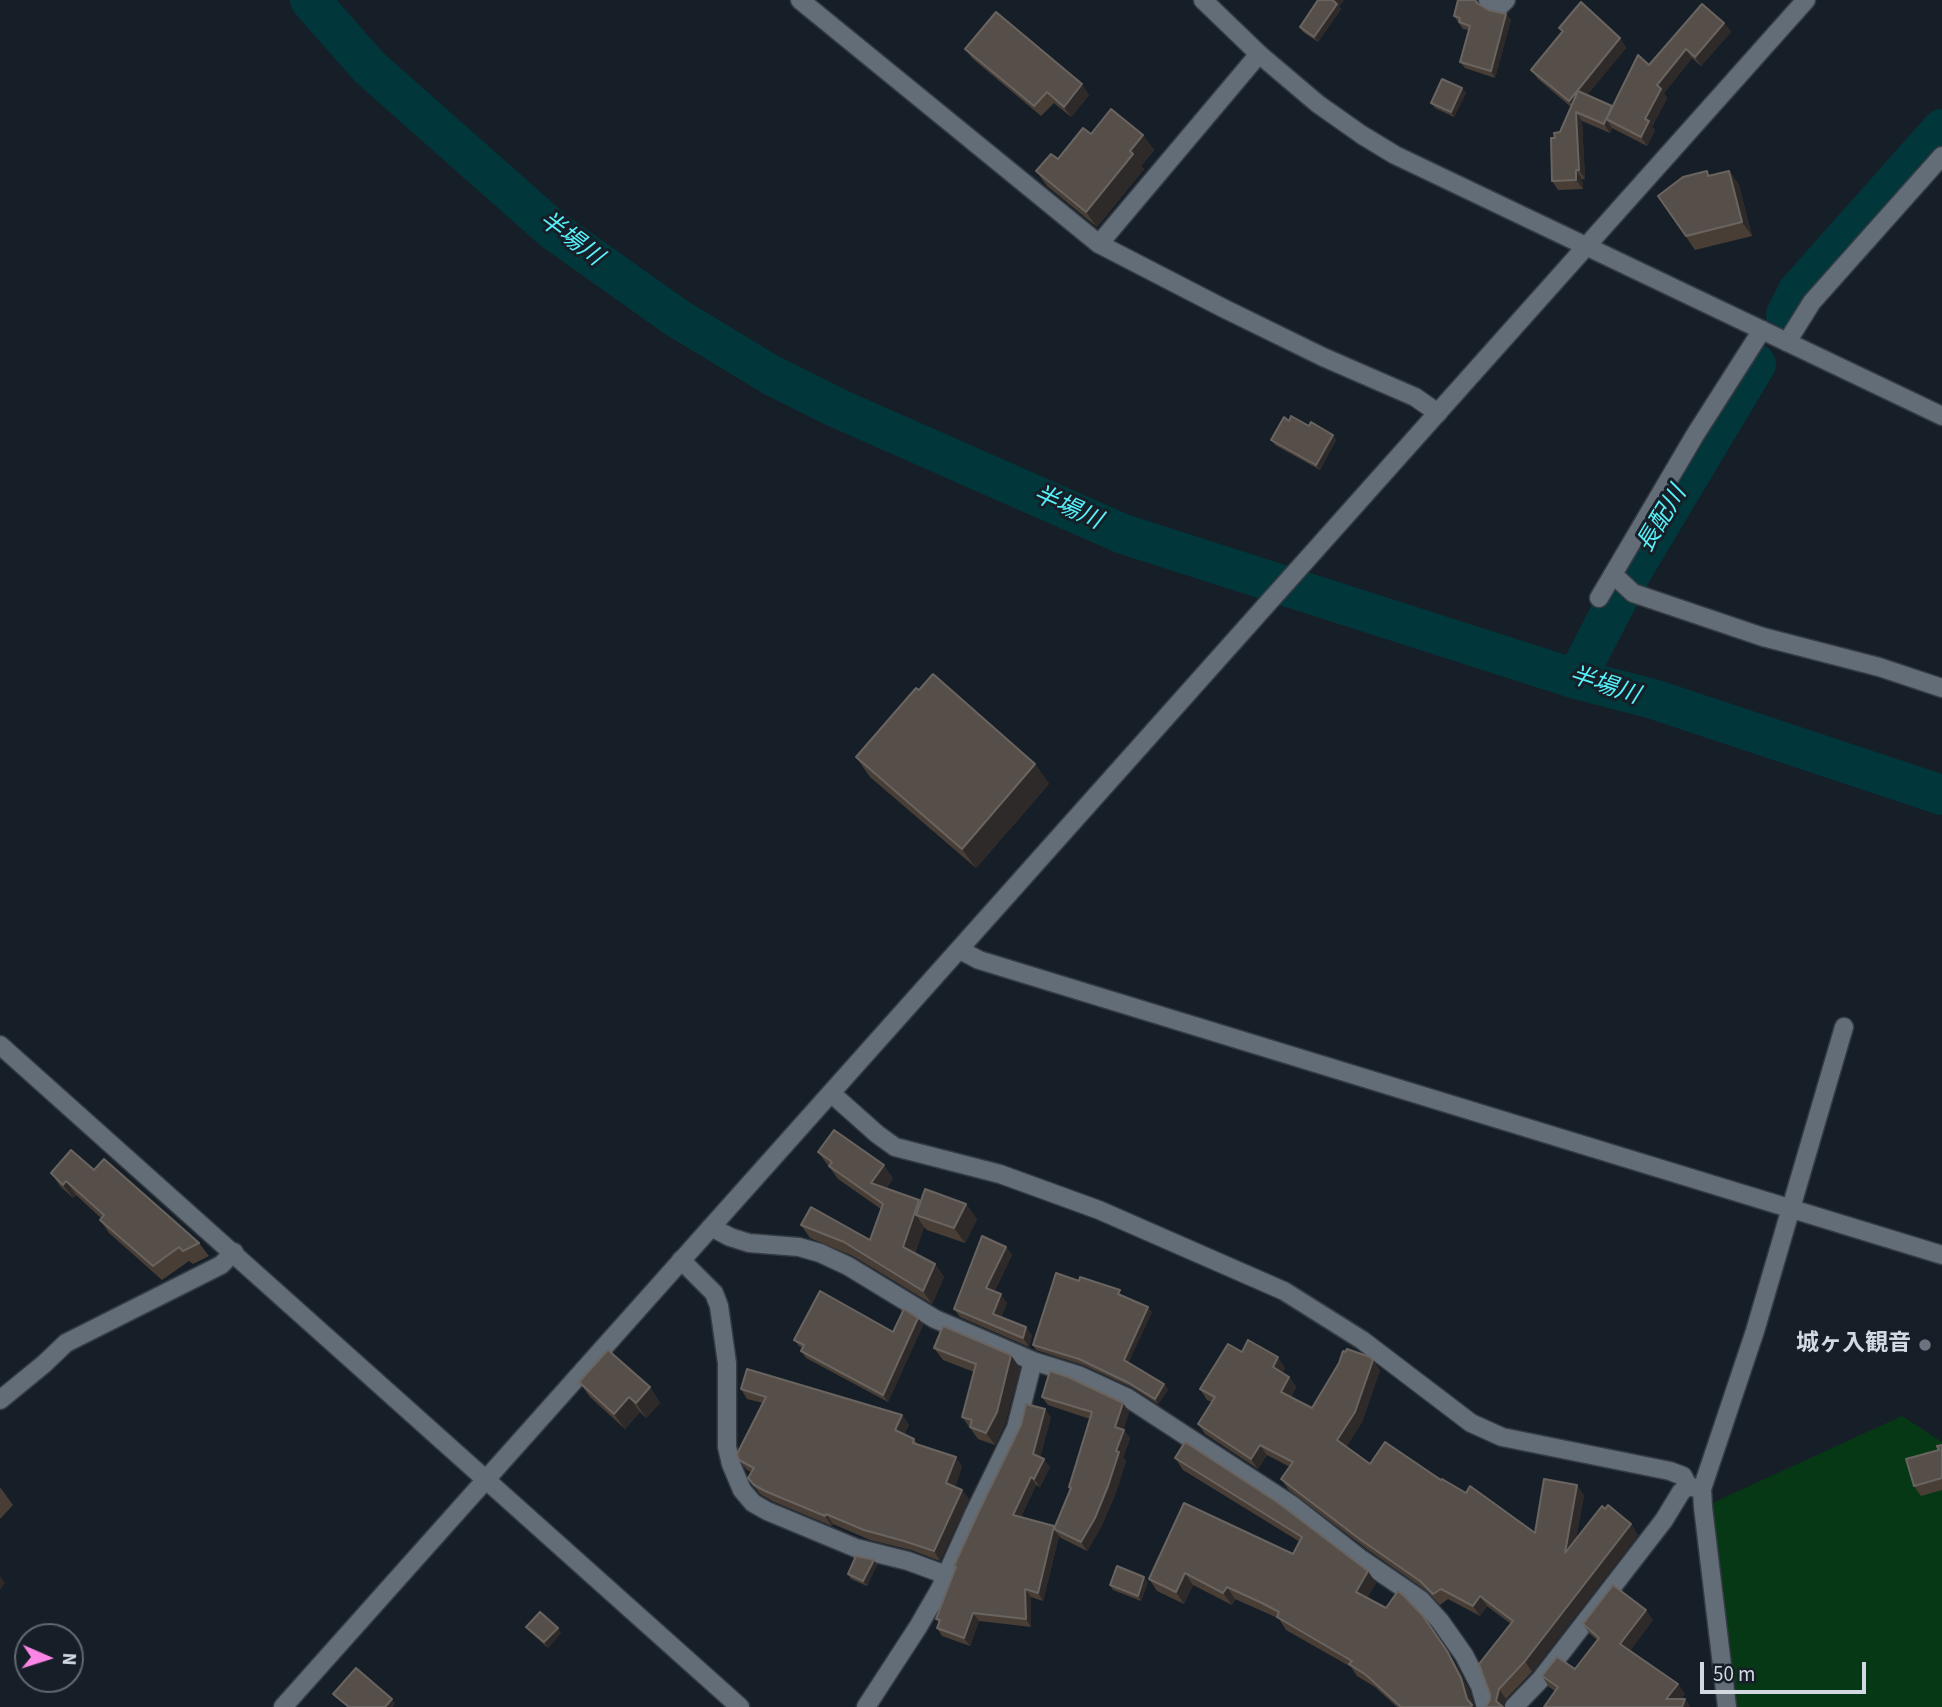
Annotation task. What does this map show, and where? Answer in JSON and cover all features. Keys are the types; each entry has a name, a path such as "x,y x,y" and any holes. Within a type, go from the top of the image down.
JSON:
{"street":[{"path":"800,0 1100,244 1223,308 1416,397 1438,413"},
{"path":"1203,0 1259,54 1318,104 1395,155 1942,416"},
{"path":"1488,0 1499,7 1506,0"},
{"path":"282,1707 1806,0"},
{"path":"1100,244 1259,54"},
{"path":"1787,342 1812,302 1942,156"},
{"path":"1599,598 1616,577 1695,435 1762,331"},
{"path":"1616,577 1633,593 1763,636 1879,667 1942,688"},
{"path":"960,950 979,960 1942,1255"},
{"path":"1695,1488 1755,1331 1844,1027"},
{"path":"0,1045 740,1707"},
{"path":"831,1093 895,1147 1000,1174 1099,1210 1284,1292 1362,1340 1471,1423 1502,1437 1670,1471 1683,1476 1695,1488 1703,1507 1727,1707"},
{"path":"711,1227 749,1243 799,1247 820,1253 848,1266 935,1319 1128,1398 1292,1505 1361,1559 1412,1594 1440,1621 1464,1655 1480,1686 1486,1707"},
{"path":"0,1400 66,1343 221,1265 234,1252"},
{"path":"681,1259 714,1293 719,1306 727,1363 727,1447 742,1490 753,1503 767,1511 856,1549 908,1561 946,1576"},
{"path":"866,1707 918,1627 946,1576 1016,1428 1033,1361"},
{"path":"1514,1707 1541,1679 1664,1520 1682,1492 1695,1488"}],"green space":[{"path":"1902,1416 1942,1442 1942,1707 1736,1707 1710,1504"}],"building":[{"path":"1318,0 1332,0 1337,4 1314,37 1300,27"},
{"path":"1458,0 1475,0 1488,10 1506,14 1491,71 1460,62 1470,26 1459,22 1460,18 1454,16"},
{"path":"1581,2 1620,38 1569,101 1531,70 1563,31 1559,28"},
{"path":"1702,4 1724,23 1695,57 1686,49 1657,85 1661,89 1645,119 1649,121 1641,137 1606,119 1604,124 1576,112 1579,170 1576,170 1576,180 1552,181 1551,138 1555,138 1554,133 1560,132 1578,91 1612,106 1607,118 1638,55 1649,65"},
{"path":"996,12 1082,84 1064,107 1047,92 1034,106 965,49"},
{"path":"1442,79 1462,88 1451,112 1431,103"},
{"path":"1111,109 1143,135 1130,151 1133,154 1086,212 1036,171 1051,154 1058,159 1083,128 1091,134"},
{"path":"1707,171 1708,176 1729,171 1742,222 1686,236 1658,196 1683,177"},
{"path":"1291,416 1309,426 1311,422 1333,435 1316,465 1271,440 1284,417 1289,421"},
{"path":"933,674 1035,764 962,849 856,757 916,688 919,690"},
{"path":"834,1130 884,1165 871,1183 919,1200 903,1247 935,1264 923,1291 844,1242 801,1225 811,1207 870,1240 883,1204 829,1166 832,1162 818,1152"},
{"path":"71,1150 94,1170 104,1159 199,1243 183,1251 179,1247 153,1266 100,1220 104,1215 66,1181 63,1185 51,1173"},
{"path":"925,1189 966,1204 954,1228 916,1215"},
{"path":"982,1236 1006,1247 986,1288 1001,1294 993,1314 1026,1327 1023,1338 954,1309"},
{"path":"1056,1273 1079,1281 1080,1277 1120,1290 1118,1294 1148,1307 1124,1360 1164,1384 1155,1399 1079,1359 1033,1345"},
{"path":"820,1291 893,1332 904,1309 918,1318 883,1395 801,1351 804,1345 794,1340"},
{"path":"943,1326 1011,1355 997,1412 986,1433 970,1427 972,1420 962,1417 976,1364 934,1348"},
{"path":"1248,1340 1278,1357 1273,1367 1289,1377 1281,1392 1312,1408 1339,1363 1343,1351 1347,1349 1373,1360 1355,1412 1337,1440 1370,1464 1385,1442 1441,1480 1466,1493 1470,1486 1535,1533 1544,1479 1577,1485 1565,1553 1602,1506 1605,1509 1608,1505 1631,1524 1525,1661 1499,1689 1496,1701 1503,1707 1486,1706 1490,1694 1479,1664 1513,1621 1480,1596 1473,1606 1441,1589 1433,1594 1420,1581 1281,1479 1293,1462 1260,1445 1251,1459 1198,1424 1215,1397 1200,1389 1228,1344 1242,1352"},
{"path":"608,1350 650,1387 636,1403 629,1397 614,1414 579,1382"},
{"path":"747,1369 902,1415 895,1430 914,1439 913,1443 956,1457 946,1483 962,1490 934,1551 864,1530 826,1514 825,1516 754,1485 748,1478 754,1468 739,1460 737,1454 766,1397 741,1389"},
{"path":"1050,1371 1123,1403 1115,1427 1124,1430 1116,1451 1119,1452 1095,1518 1081,1542 1054,1529 1071,1488 1069,1487 1092,1412 1042,1397"},
{"path":"1026,1404 1045,1409 1033,1454 1044,1459 1034,1479 1031,1477 1013,1515 1054,1526 1038,1593 1025,1589 1026,1619 973,1613 964,1638 937,1628 940,1620 936,1619 956,1567 954,1566 1021,1425"},
{"path":"1185,1442 1277,1502 1368,1571 1356,1592 1386,1608 1398,1591 1405,1597 1423,1616 1447,1651 1472,1705 1401,1707 1366,1675 1349,1664 1352,1661 1277,1617 1279,1612 1262,1603 1227,1587 1223,1593 1185,1573 1176,1592 1149,1579 1184,1503 1293,1554 1302,1537 1175,1458"},
{"path":"1942,1445 1942,1478 1914,1486 1906,1459 1939,1450 1937,1446"},
{"path":"856,1556 874,1560 863,1581 848,1574"},
{"path":"1117,1566 1144,1577 1138,1596 1110,1585"},
{"path":"1613,1585 1646,1610 1620,1644 1678,1684 1666,1699 1685,1699 1682,1707 1544,1707 1558,1687 1542,1676 1557,1657 1575,1669 1599,1638 1583,1624"},
{"path":"540,1612 558,1628 544,1642 526,1627"},
{"path":"356,1668 392,1699 385,1707 349,1707 333,1694"}],"waterway":[{"name":"半場川","path":"310,0 369,67 553,230 677,318 771,375 837,408 1123,534 1576,679 1653,699 1942,795"},
{"name":"長配川","path":"1786,315 1798,291 1942,129"},
{"name":"長配川","path":"1576,679 1631,573 1756,364"}],"place":[{"name":"城ヶ入観音","path":"1925,1345"}]}
